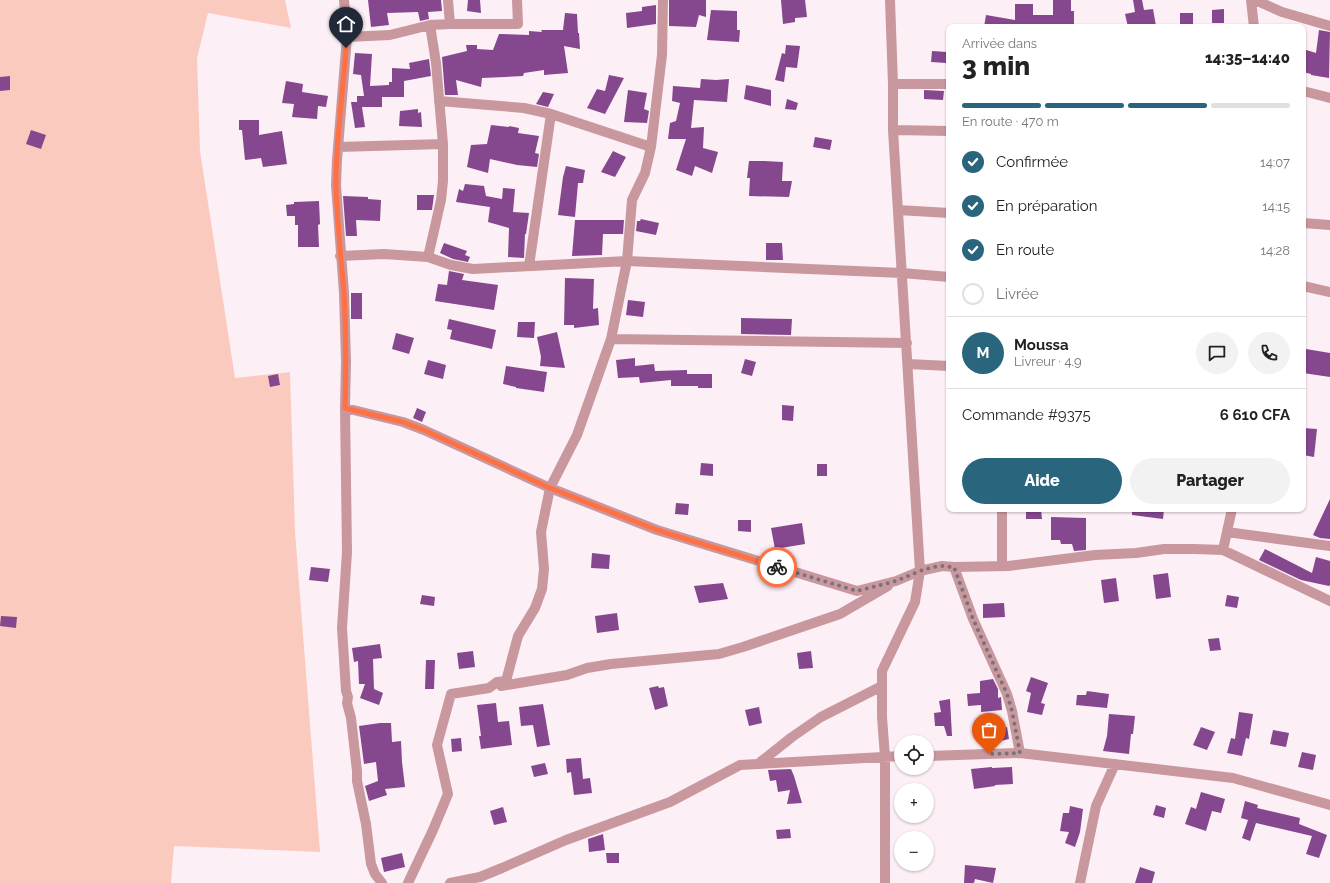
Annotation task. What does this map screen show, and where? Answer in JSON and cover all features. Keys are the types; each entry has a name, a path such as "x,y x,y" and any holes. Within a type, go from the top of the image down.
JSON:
{"street":[{"path":"344,0 347,37 336,185 340,256 344,293 346,361 345,408 347,552 342,628 346,691 348,696 347,703 351,718 357,781 366,824 371,864 375,874 382,883"},
{"path":"448,0 450,24"},
{"path":"347,37 390,35 430,25 518,24 518,0"},
{"path":"489,688 497,682 506,681 518,636 535,608 542,589 544,569 541,532 550,488 577,435 611,339 626,261 632,200 644,173 651,147 662,55 664,0"},
{"path":"885,883 885,757 882,671 915,602 920,571 893,130 890,0"},
{"path":"1252,0 1254,24"},
{"path":"1255,0 1282,12 1330,26"},
{"path":"428,257 443,186 442,144 436,63 430,25"},
{"path":"893,84 946,84"},
{"path":"1306,92 1330,98"},
{"path":"439,101 524,108 551,114 651,147"},
{"path":"529,266 551,114"},
{"path":"893,130 946,131"},
{"path":"338,147 442,144"},
{"path":"898,210 946,213"},
{"path":"1306,223 1330,225"},
{"path":"340,256 384,254 428,257 468,269 626,261 902,273 946,277"},
{"path":"1306,287 1330,292"},
{"path":"611,339 907,343"},
{"path":"908,364 946,366"},
{"path":"345,408 410,425 550,488 657,530 857,591 896,581"},
{"path":"1002,512 1002,566"},
{"path":"1223,550 1231,512"},
{"path":"1227,532 1330,546"},
{"path":"408,883 448,794 437,745 451,694 567,675 586,668 611,664 719,654 840,614 896,581 920,571 942,566 1002,566 1095,555 1136,553 1164,549 1223,550 1330,601"},
{"path":"954,567 973,619 1007,694 1012,711 1020,753"},
{"path":"758,764 792,737 821,717 882,686"},
{"path":"934,756 1020,753 1233,778 1330,805"},
{"path":"450,883 496,871 566,840 670,802 740,765 894,756"},
{"path":"1080,883 1096,806 1115,764"}],"shaded area":[{"path":"0,0 285,0 291,28 208,13 197,58 200,151 235,378 290,372 295,532 320,852 174,846 171,883 0,883"}],"building":[{"path":"368,0 441,0 442,11 428,12 429,19 420,21 418,12 387,13 389,25 371,27"},
{"path":"468,0 480,0 481,13 467,11"},
{"path":"669,0 706,0 706,17 699,15 696,27 669,26"},
{"path":"781,0 805,0 807,17 795,18 795,22 783,24"},
{"path":"1053,0 1071,0 1071,11 1074,11 1074,24 984,24 986,15 1015,20 1015,4 1033,4 1033,15 1053,15"},
{"path":"1133,0 1142,0 1144,10 1153,9 1156,24 1127,24 1125,14 1135,12"},
{"path":"656,5 656,24 627,28 626,13 642,11 642,7"},
{"path":"1224,9 1224,23 1212,23 1212,10"},
{"path":"711,10 737,11 737,30 740,30 739,42 707,40"},
{"path":"565,13 577,14 580,49 564,46 568,73 544,75 544,70 524,73 523,76 482,78 481,87 456,80 458,95 445,95 442,57 467,51 466,45 477,45 477,49 493,50 499,34 529,35 529,31 542,32 541,30 563,30"},
{"path":"1180,13 1193,13 1193,24 1180,24"},
{"path":"1319,30 1330,32 1329,78 1306,73 1306,50 1316,53"},
{"path":"786,45 800,46 797,68 786,67 784,82 775,80 782,53 785,54"},
{"path":"932,51 946,52 946,63 931,62"},
{"path":"355,53 372,54 370,86 389,85 389,82 392,82 392,68 410,69 409,63 429,59 431,76 404,81 404,97 382,97 382,107 362,107 365,127 355,128 351,102 357,102 357,96 364,96 361,75 353,74"},
{"path":"609,75 624,78 605,114 587,108 597,89 605,91"},
{"path":"10,76 10,90 0,91 0,77"},
{"path":"701,79 729,79 727,102 694,100 691,128 704,127 703,148 718,152 712,173 695,166 692,176 676,170 686,139 668,139 670,123 676,121 680,103 672,101 673,86 700,88"},
{"path":"286,81 303,84 302,92 328,96 326,107 318,106 317,119 292,117 294,104 282,103"},
{"path":"746,85 771,90 771,106 744,99"},
{"path":"628,90 647,93 644,109 649,111 647,123 624,122"},
{"path":"924,90 944,91 943,100 924,99"},
{"path":"543,92 554,94 548,107 536,104"},
{"path":"787,99 798,103 796,110 785,109"},
{"path":"418,109 418,113 421,112 422,127 399,126 400,111"},
{"path":"239,120 259,120 259,135 282,131 287,164 263,167 261,158 245,160 242,130 239,130"},
{"path":"491,125 519,128 518,133 539,136 535,153 539,154 537,167 517,165 490,159 488,173 467,167 471,145 487,144"},
{"path":"31,130 46,135 41,149 26,144"},
{"path":"815,137 832,140 830,150 813,147"},
{"path":"613,151 626,157 615,177 601,172"},
{"path":"749,161 783,162 782,181 792,181 789,197 749,196 750,178 747,178"},
{"path":"566,166 585,170 583,183 578,183 575,217 558,215"},
{"path":"465,184 484,186 486,196 502,199 503,188 515,189 513,212 529,213 525,234 524,258 508,257 509,228 488,222 490,207 456,202 459,189 463,191"},
{"path":"417,195 434,195 432,210 417,210"},
{"path":"343,196 368,197 368,199 381,200 380,221 356,220 357,236 346,236"},
{"path":"319,201 319,247 298,247 298,225 295,225 295,216 287,216 286,205 294,204 294,202"},
{"path":"641,219 659,223 656,235 636,231 637,221 640,221"},
{"path":"575,220 624,220 623,234 603,234 602,255 572,256"},
{"path":"444,243 467,251 465,255 470,257 468,262 453,259 440,253"},
{"path":"766,243 782,243 783,260 766,260"},
{"path":"449,271 464,274 462,280 498,285 494,310 435,301 438,284 447,285"},
{"path":"565,278 594,279 593,309 598,308 599,325 574,328 574,325 564,325"},
{"path":"351,293 362,293 362,319 351,319"},
{"path":"628,300 645,302 643,317 626,315"},
{"path":"741,318 792,319 791,335 741,334"},
{"path":"449,319 496,330 492,349 450,339 452,330 447,329"},
{"path":"518,322 535,322 534,338 517,337"},
{"path":"557,332 565,368 540,366 541,357 537,337"},
{"path":"396,333 414,338 409,354 392,349"},
{"path":"1306,349 1330,353 1330,377 1306,373"},
{"path":"635,358 635,366 654,364 655,371 687,370 687,374 712,374 712,388 698,388 698,386 671,386 671,380 640,383 639,377 618,378 616,360"},
{"path":"745,359 756,362 752,376 741,373"},
{"path":"428,360 446,365 443,379 424,374"},
{"path":"506,366 547,372 544,392 516,388 503,384"},
{"path":"278,374 280,385 270,387 268,376"},
{"path":"782,405 794,406 793,421 782,420"},
{"path":"417,408 426,412 422,422 413,418"},
{"path":"1306,428 1317,429 1314,457 1306,456"},
{"path":"701,463 713,464 713,476 700,475"},
{"path":"817,464 827,464 827,476 817,476"},
{"path":"1330,499 1330,539 1320,538 1313,535"},
{"path":"676,503 689,504 688,515 675,514"},
{"path":"1026,512 1041,512 1042,519 1026,519"},
{"path":"1132,512 1164,512 1163,519 1132,515"},
{"path":"1051,517 1086,518 1086,550 1074,551 1072,544 1061,544 1060,540 1051,540"},
{"path":"738,520 751,520 751,532 738,531"},
{"path":"802,523 805,544 775,549 771,528"},
{"path":"1265,549 1312,573 1316,557 1330,561 1330,585 1301,580 1259,560"},
{"path":"592,553 610,555 609,569 591,568"},
{"path":"311,567 330,569 328,582 309,580"},
{"path":"1168,573 1171,597 1156,599 1153,575"},
{"path":"1116,578 1119,601 1104,603 1101,580"},
{"path":"723,583 728,599 699,603 694,586"},
{"path":"422,595 435,597 434,606 420,604"},
{"path":"1227,595 1239,597 1237,608 1225,606"},
{"path":"1004,603 1005,617 983,618 983,604"},
{"path":"617,613 619,630 597,633 595,616"},
{"path":"1,616 17,617 16,628 0,626"},
{"path":"1219,638 1221,650 1210,651 1208,639"},
{"path":"380,644 382,658 373,659 374,689 383,693 379,705 360,698 365,684 359,684 358,661 354,662 352,648"},
{"path":"473,651 475,667 459,669 457,653"},
{"path":"811,651 813,668 799,669 797,653"},
{"path":"426,660 435,660 434,689 425,689"},
{"path":"1031,677 1048,683 1041,703 1045,704 1042,715 1027,712 1031,693 1026,691"},
{"path":"993,679 998,689 998,698 1001,697 1002,710 981,712 981,705 968,706 967,694 980,693 980,681"},
{"path":"658,686 659,688 664,687 668,706 655,710 649,688"},
{"path":"1087,691 1109,694 1107,708 1076,705 1077,695 1086,695"},
{"path":"950,699 952,736 947,736 944,726 935,726 934,713 941,712 939,701"},
{"path":"496,703 498,722 509,721 512,745 481,749 477,705"},
{"path":"543,704 550,745 537,747 533,725 521,726 519,707"},
{"path":"759,707 762,723 749,726 745,710"},
{"path":"1239,712 1253,714 1249,739 1246,738 1242,756 1227,753 1231,738 1235,739"},
{"path":"1109,714 1135,716 1129,754 1103,751 1107,736"},
{"path":"391,723 392,742 401,741 405,787 385,789 387,795 369,801 365,786 378,781 376,762 364,764 359,726"},
{"path":"1007,727 1009,739 992,743 990,731"},
{"path":"1201,727 1215,732 1207,750 1193,745"},
{"path":"1273,730 1289,733 1286,747 1270,744"},
{"path":"461,738 462,751 452,752 451,739"},
{"path":"1302,752 1316,755 1313,770 1298,767"},
{"path":"581,758 583,779 590,778 592,793 574,795 571,772 567,773 566,759"},
{"path":"545,763 548,774 534,777 531,766"},
{"path":"1012,767 1013,784 995,785 974,789 971,769"},
{"path":"791,769 802,803 787,804 790,790 778,792 776,780 770,781 768,770"},
{"path":"1201,792 1225,799 1221,813 1212,811 1206,831 1185,824 1191,807 1196,809"},
{"path":"1245,801 1258,805 1257,808 1300,818 1299,824 1327,835 1319,858 1306,854 1312,836 1256,823 1250,841 1242,838 1248,820 1241,818"},
{"path":"1156,805 1166,808 1164,818 1153,815"},
{"path":"1070,806 1083,809 1080,832 1075,847 1065,843 1069,832 1060,831 1063,813 1069,813"},
{"path":"503,807 507,822 494,825 490,811"},
{"path":"790,829 791,838 777,839 776,830"},
{"path":"603,834 605,850 589,852 588,839"},
{"path":"402,853 405,867 384,872 381,858"},
{"path":"606,853 619,853 619,863 607,863"},
{"path":"965,865 996,868 993,883 975,879 974,883 964,883"},
{"path":"1140,867 1155,872 1152,883 1135,883"}],"way so far":[{"path":"777,567 857,591 896,581 933,567 954,567 973,619 1007,694 1012,711 1020,753 989,754"}],"route":[{"path":"346,48 336,185 340,256 344,293 346,361 345,408 403,422 424,430 550,488 657,530 777,567"}]}
